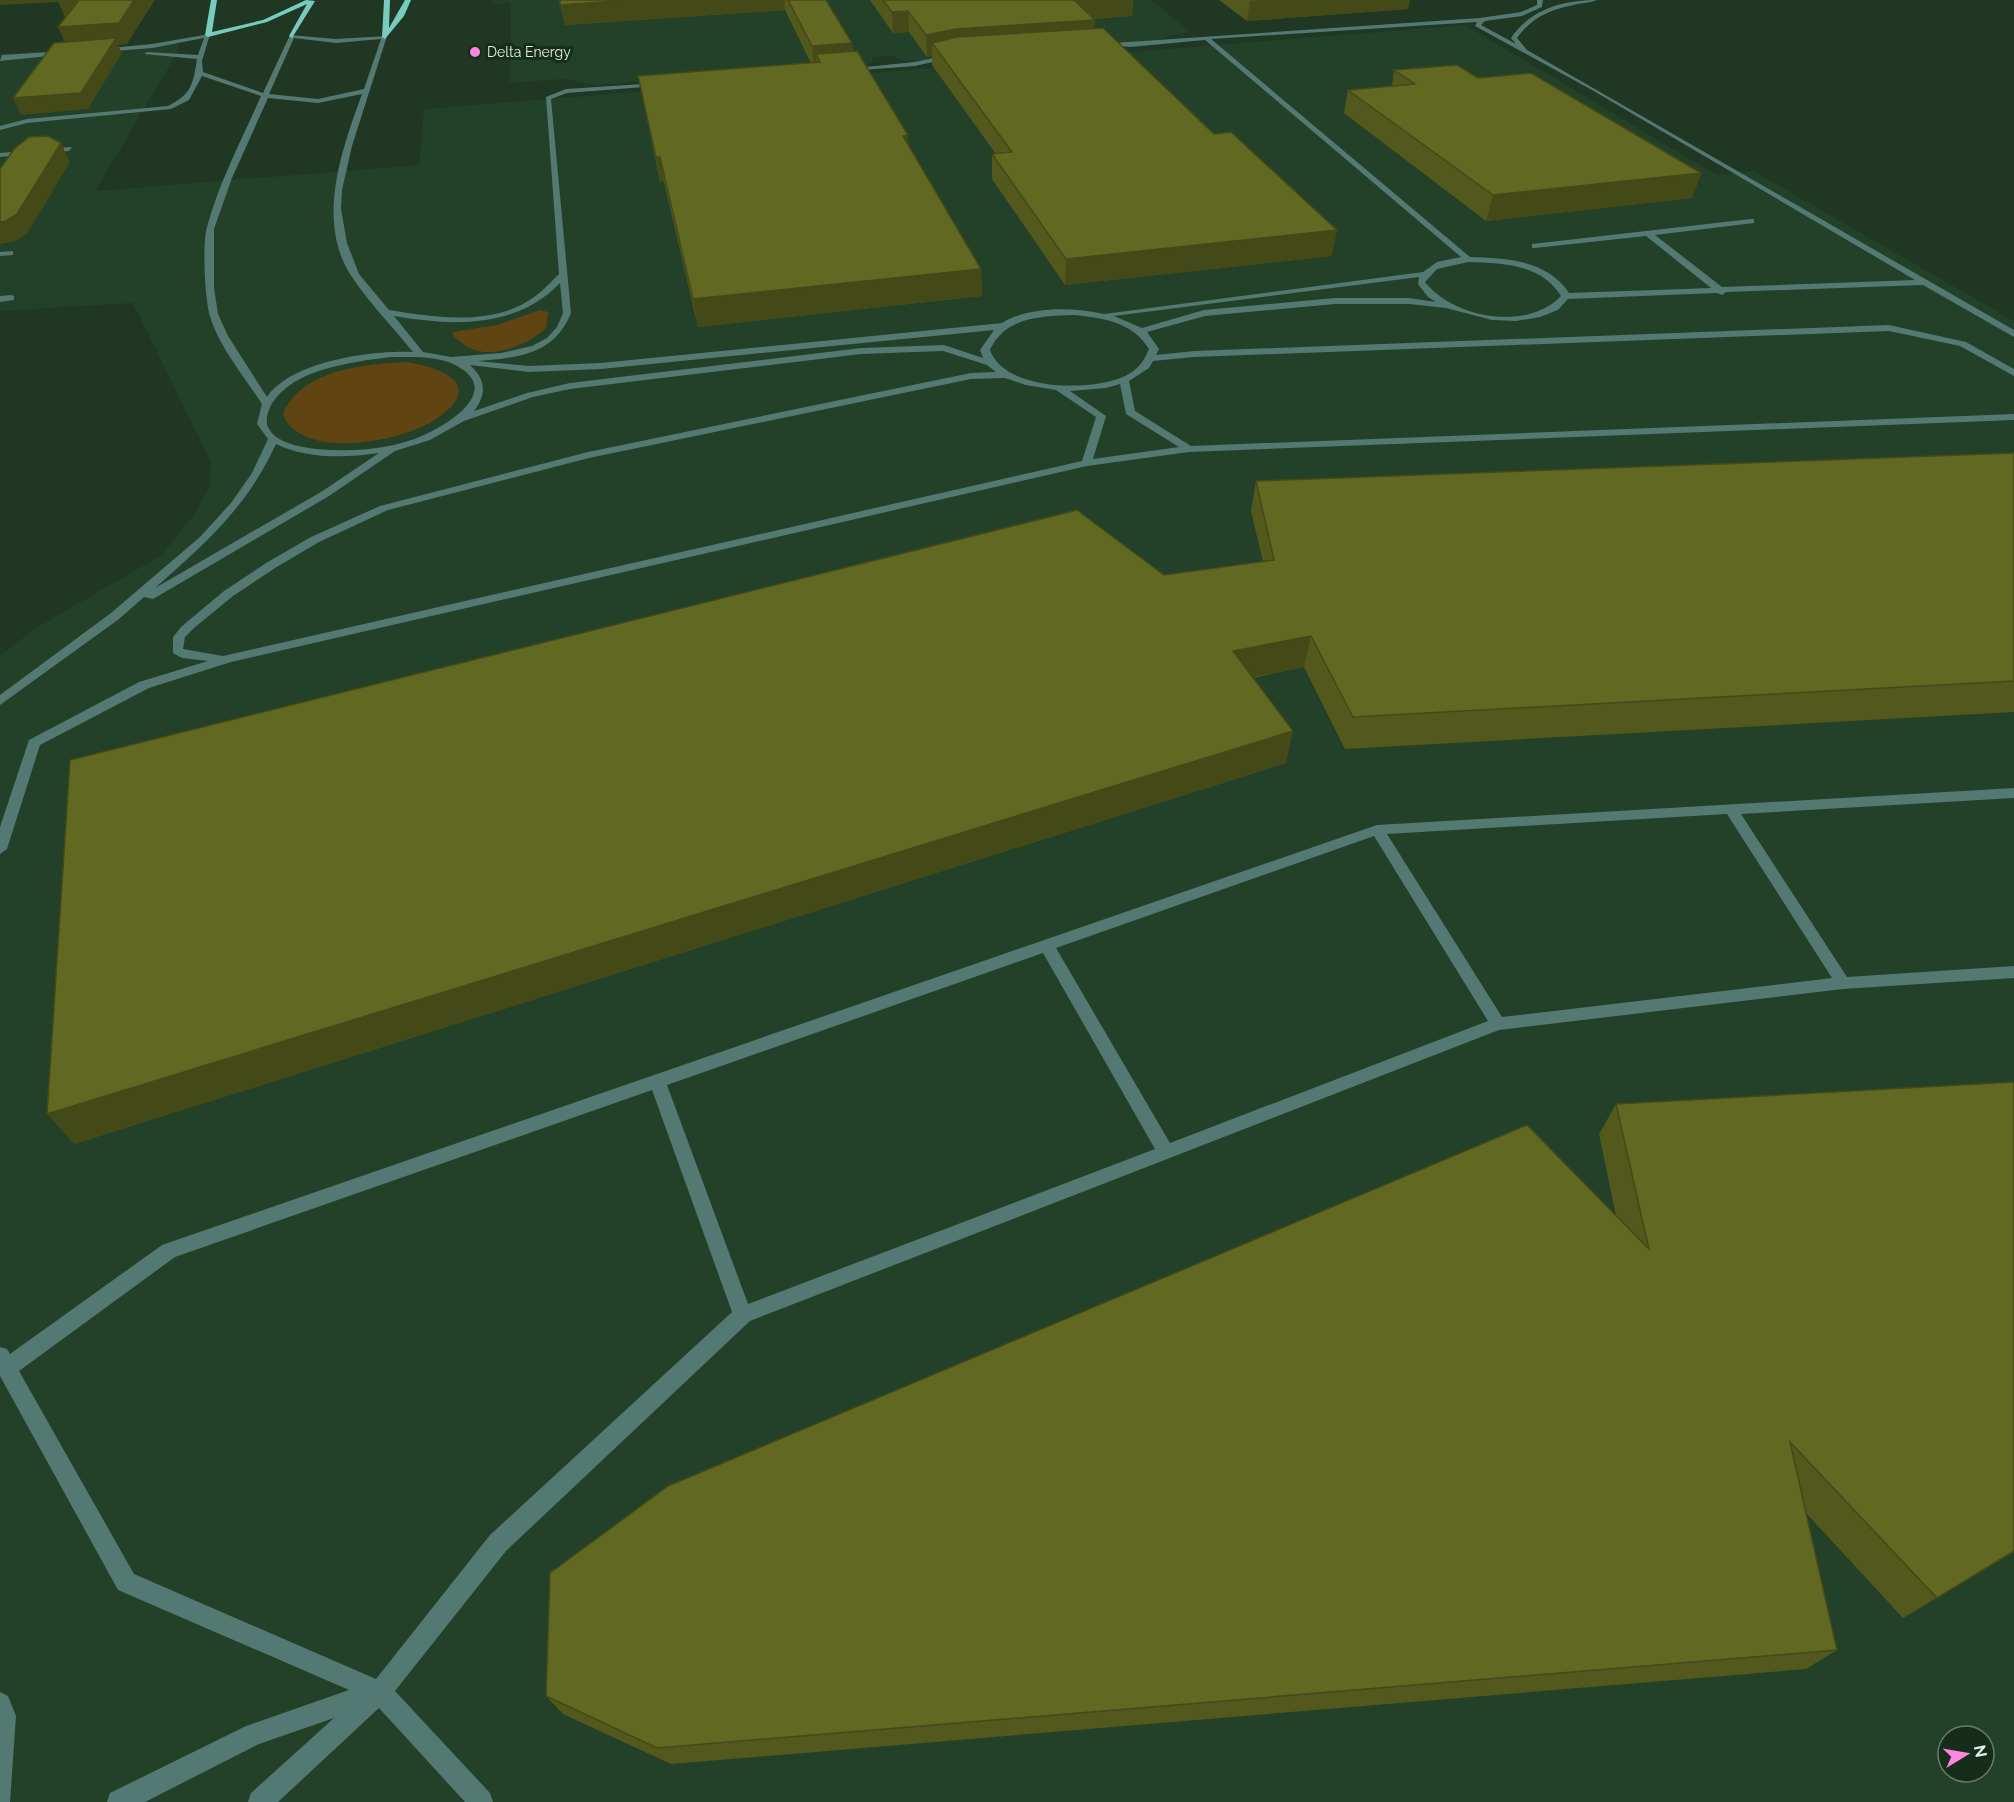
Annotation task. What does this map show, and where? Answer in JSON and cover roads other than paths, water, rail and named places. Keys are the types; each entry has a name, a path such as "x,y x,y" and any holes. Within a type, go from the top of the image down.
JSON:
{"highway":[{"path":"214,0 208,35 273,18 312,0"},
{"path":"292,36 312,0"},
{"path":"385,37 387,0"},
{"path":"385,37 401,16 408,0"}],"lane":[{"path":"1095,44 1130,45 1480,20 1531,12 1540,6 1540,0"},
{"path":"1524,49 1514,38 1532,17 1558,6 1594,0"},
{"path":"1480,20 1477,25 1484,31 1524,49 2014,334"},
{"path":"94,51 153,46 208,35"},
{"path":"0,128 27,121 169,108 187,99 200,73 200,57 208,35"},
{"path":"267,404 223,336 214,314 210,288 210,229 228,178 292,36 336,41 385,37 343,168 337,210 348,262 355,275 420,354"},
{"path":"1206,38 1468,259"},
{"path":"1,57 71,52"},
{"path":"102,57 167,54 200,57"},
{"path":"845,69 915,64 957,55"},
{"path":"0,64 68,60"},
{"path":"200,73 234,87 315,101 368,90"},
{"path":"451,360 510,354 550,341 563,328 567,313 548,98 566,91 671,83"},
{"path":"0,154 69,149"},
{"path":"1535,246 1751,221"},
{"path":"1648,233 1722,292"},
{"path":"1005,375 990,363 944,348 861,351 581,385 530,395 460,419 432,435 397,446 361,453 325,453 295,449 273,439 264,429 262,416 267,404 281,389 303,376 330,365 380,355 420,354 529,369 592,367 1002,326 1022,318 1047,313 1101,315 1424,274 1433,267 1448,261 1468,259 1495,260 1530,267 1545,273 1560,284 1566,296"},
{"path":"1424,274 1421,282 1425,291 1450,307"},
{"path":"384,312 452,322 481,319 528,305 544,295 562,276"},
{"path":"1566,296 1722,292 1925,282"},
{"path":"1141,331 1204,313 1335,301 1409,301 1450,307 1482,315 1526,317 1547,313 1561,306 1566,296"},
{"path":"0,299 11,298"},
{"path":"228,660 182,654 177,650 179,637 245,581 372,513 412,499 588,455 971,376 1005,375 1030,383 1059,388 1105,386 1124,380 1142,370 1152,358 1154,349 1150,339 1141,331 1124,321 1101,315"},
{"path":"990,363 985,350 989,337 1002,326"},
{"path":"1152,358 1194,354 1889,328 1963,344 2014,373"},
{"path":"451,360 468,368 478,378 480,391 474,405 460,419"},
{"path":"1124,380 1130,412 1189,449"},
{"path":"1059,388 1101,416 1087,463"},
{"path":"0,849 34,743 144,685 228,660 1087,463 1189,449 2012,416"},
{"path":"0,701 115,616 204,539 235,506 256,474 273,439"},
{"path":"115,616 324,494 397,446"},
{"path":"481,1802 380,1692 126,1582 3,1363 169,1251 1377,830 2014,793"},
{"path":"1731,809 1843,983"},
{"path":"1377,830 1498,1024"},
{"path":"1046,945 1166,1152"},
{"path":"260,1802 380,1692 498,1543 743,1315 1498,1024 1843,983 2014,972"},
{"path":"657,1081 743,1315"},
{"path":"119,1802 254,1734 380,1692"},
{"path":"0,1704 4,1716 0,1798"}],"place":[{"name":"Delta Energy","path":"475,52"}]}
